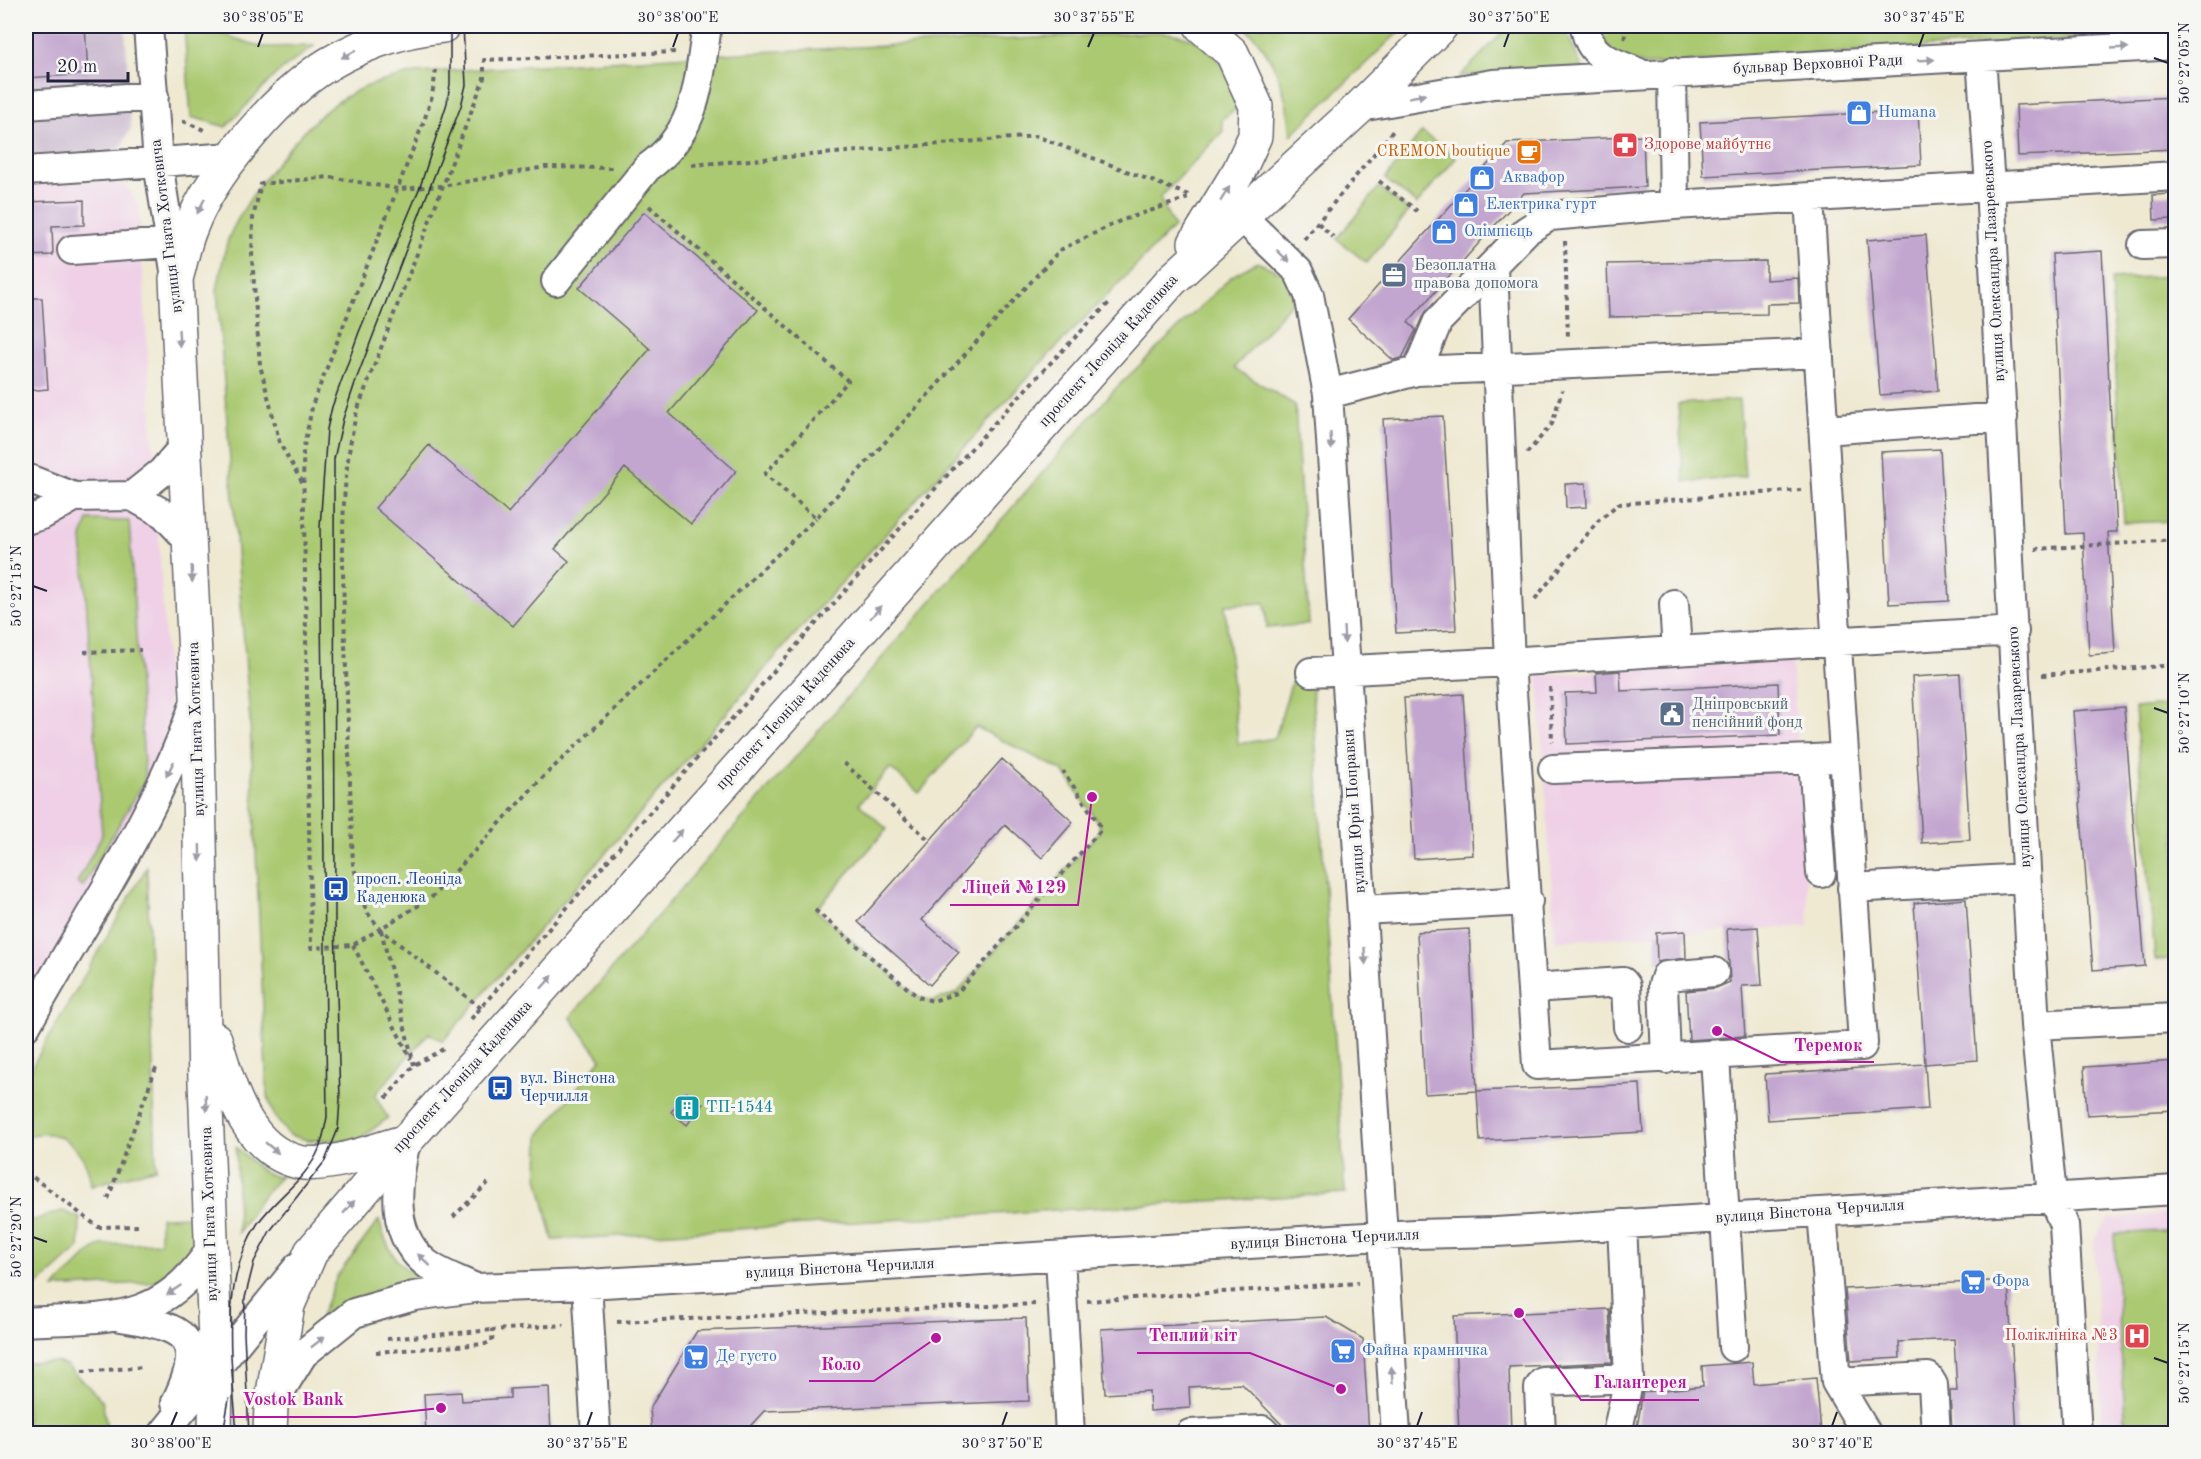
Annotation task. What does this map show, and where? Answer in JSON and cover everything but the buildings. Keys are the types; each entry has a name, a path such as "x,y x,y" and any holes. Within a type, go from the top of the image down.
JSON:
{"highway":[{"path":"176,279 191,226 206,197 233,157 297,87 318,71 360,49 434,26"},
{"path":"1172,280 1239,171 1255,136 1256,106 1244,75 1232,53 1201,26"},
{"name":"проспект Леоніда Каденюка","path":"310,1252 406,1141 1172,280 1360,107 1441,26"},
{"name":"вулиця Гната Хоткевича","path":"176,279 197,695 216,1367 215,1434"},
{"path":"204,1003 231,1089 248,1125 278,1154 300,1163 339,1160 406,1141"},
{"path":"270,1419 288,1305 310,1252"}],"street":[{"name":"вулиця Гната Хоткевича","path":"148,26 158,163 176,279"},
{"path":"383,26 434,26"},
{"name":"бульвар Верховної Ради","path":"1585,26 1590,46 1603,57 1640,73"},
{"path":"556,281 639,179 665,156 682,134 692,112 705,38"},
{"name":"бульвар Верховної Ради","path":"1360,107 1493,84 1640,73 1981,57 2175,45"},
{"name":"вулиця Олександра Лазаревського","path":"1981,57 2036,1024 2052,1196 2064,1225 2077,1434"},
{"path":"1672,72 1674,205"},
{"path":"26,105 154,96"},
{"path":"26,171 233,157"},
{"path":"1417,370 1438,321 1526,231 1551,216 1674,205 2175,177"},
{"path":"1493,266 1508,633 1528,900 1537,1065 1715,1057 1862,1046 1809,198"},
{"name":"вулиця Юрія Поправки","path":"1241,216 1298,271 1309,295 1328,393 1396,1434"},
{"path":"72,250 170,243"},
{"path":"2144,245 2175,244"},
{"path":"1328,393 1417,370 1819,353"},
{"path":"1824,430 2003,417"},
{"path":"132,496 162,472 185,445"},
{"path":"26,478 74,497 132,496 164,514 191,543"},
{"path":"26,520 42,515 74,497"},
{"path":"1674,604 1677,651"},
{"path":"1311,672 2014,631"},
{"path":"26,1026 177,756 197,695"},
{"path":"1553,769 1843,758"},
{"path":"1813,759 1821,873"},
{"path":"1852,888 2026,878"},
{"path":"1362,910 1528,900"},
{"path":"26,978 61,962"},
{"path":"1666,1059 1664,985 1666,976 1714,972"},
{"path":"1532,988 1623,982 1626,986 1628,1028"},
{"path":"2036,1024 2175,1018"},
{"path":"1715,1057 1733,1347"},
{"name":"вулиця Вінстона Черчилля","path":"406,1141 397,1182 401,1226 411,1248 431,1267 475,1288"},
{"name":"вулиця Вінстона Черчилля","path":"270,1419 303,1354 354,1313 414,1296 475,1288 587,1284 1060,1257 2175,1190"},
{"path":"1822,1212 1836,1382 1867,1434"},
{"path":"1617,1434 1629,1378 1622,1224"},
{"path":"121,1317 152,1304 180,1286 196,1271 212,1246"},
{"name":"проспект Леоніда Каденюка","path":"162,1434 310,1252"},
{"path":"1060,1257 1070,1434"},
{"path":"587,1284 596,1434"},
{"path":"26,1322 121,1317 173,1328 185,1338 190,1353 190,1374 162,1434"},
{"path":"1836,1382 1928,1377 1933,1385 1936,1434"},
{"path":"1541,1434 1539,1388 1544,1382 1629,1378"},
{"path":"1190,1434 1262,1430 1266,1434"}],"path":[{"path":"481,1008 381,930 366,911 353,864 342,556 344,476 357,411 484,78 484,60 705,38"},
{"path":"436,70 424,121 313,403 303,451 311,948 353,945 381,930 431,897 540,780 816,518 1060,250 1120,221 1191,197"},
{"path":"177,118 204,129"},
{"path":"1333,237 1318,223 1393,130"},
{"path":"303,484 280,444 260,365 252,258 253,218 261,184 330,177 398,189 443,186 545,167 639,179 1036,136 1191,197"},
{"path":"639,179 848,381 765,474 816,518"},
{"path":"1379,181 1417,211"},
{"path":"1190,206 1191,197"},
{"path":"467,1024 878,553 999,418 1111,301"},
{"path":"1508,633 1598,521 1618,504 1828,489"},
{"path":"2010,551 2175,540"},
{"path":"84,652 141,650"},
{"path":"1549,659 1553,769"},
{"path":"2015,677 2175,665"},
{"path":"844,763 930,841"},
{"path":"815,910 918,997 933,1001 957,993 1099,832 1100,824 1063,771"},
{"path":"381,930 414,1065"},
{"path":"353,945 414,1065"},
{"path":"386,1098 414,1065 447,1048 453,1040"},
{"path":"108,1199 157,1065"},
{"path":"26,1172 98,1227 140,1226"},
{"path":"453,1217 488,1183"},
{"path":"1076,1302 1362,1283"},
{"path":"387,1339 590,1323 1040,1304"},
{"path":"376,1352 484,1344 492,1341 493,1330"},
{"path":"82,1372 144,1367"},
{"path":"26,1418 32,1434"}],"shaded area":[{"path":"26,26 125,26 131,128 119,150 26,156"},
{"path":"112,180 127,186 139,207 170,722 164,754 26,1014 26,185"},
{"path":"1792,660 1809,926 1555,941 1538,676"},
{"name":"Поліклініка №3","path":"2175,1213 2175,1433 2102,1433 2094,1239 2110,1218"}],"green space":[{"path":"184,26 206,26 236,39 263,47 314,46 276,74 226,127 191,117"},
{"path":"1244,26 1405,26 1291,135 1283,90 1272,62"},
{"path":"1509,26 1564,26 1582,68 1460,76"},
{"path":"1594,26 2175,26 2176,32 1646,65 1614,55"},
{"path":"1155,32 1189,38 1211,52 1220,62 1243,104 1222,119 1223,131 1160,198 1174,227 1039,365 789,641 443,1041 429,1033 375,1095 388,1118 357,1141 308,1140 289,1135 274,1116 267,1094 250,721 217,290 229,237 249,201 278,161 311,125 342,99 368,86 415,73 738,53"},
{"path":"1422,132 1456,158 1417,204 1385,179"},
{"path":"1379,187 1409,211 1367,263 1337,239"},
{"path":"1257,262 1287,275 1294,300 1234,368 1295,405 1309,624 1267,628 1265,603 1225,605 1238,744 1275,738 1294,674 1311,672 1345,1193 553,1240 538,1177 539,1135 601,1059 570,1017 1115,389 1232,276","holes":["976,727 1063,771 1099,824 1099,832 957,993 933,1001 918,997 816,910 887,829 859,804 890,768 919,793"]},
{"path":"2175,276 2175,521 2124,523 2111,279"},
{"path":"1739,400 1745,477 1684,482 1678,404"},
{"path":"88,520 129,521 145,780 83,886 77,883 102,835 82,537"},
{"path":"2175,704 2175,959 2155,960 2135,708"},
{"path":"147,867 156,1168 91,1186 84,1162 70,1144 50,1134 26,1137 26,1077"},
{"path":"236,1147 262,1171 276,1177 282,1175 260,1199 238,1233"},
{"path":"62,1211 80,1218 79,1248 38,1285 26,1284 26,1217 34,1220"},
{"path":"197,1216 198,1242 178,1272 162,1282 54,1288 89,1253 101,1245 160,1243 160,1217"},
{"path":"379,1220 388,1246 401,1264 419,1277 443,1289 311,1342 337,1276"},
{"name":"Поліклініка №3","path":"2175,1230 2175,1433 2126,1433 2114,1234"},
{"path":"56,1362 66,1365 102,1400 108,1433 26,1433 26,1363"}],"tram line":[{"path":"237,1434 231,1352 232,1297 237,1271 245,1246 258,1223 314,1160 322,1141 327,1117 320,527 327,429 332,407 359,332 420,187 447,103 450,84 450,26"},
{"path":"249,1434 244,1333 245,1298 254,1262 270,1231 325,1161 338,1129 340,1099 335,924 334,459 343,419 356,380 461,106 466,85 463,26"},
{"path":"223,1434 229,1399"}],"place":[{"name":"Humana","path":"1859,113"},
{"name":"Здорове майбутнє","path":"1625,145"},
{"name":"CREMON boutique","path":"1529,152"},
{"name":"Аквафор","path":"1482,178"},
{"name":"Електрика гурт","path":"1466,205"},
{"name":"Олімпієць","path":"1444,232"},
{"name":"Безоплатна правова допомога","path":"1394,275"},
{"name":"Дніпровський пенсійний фонд","path":"1672,714"},
{"name":"Ліцей №129","path":"1092,797"},
{"name":"просп. Леоніда Каденюка","path":"336,889"},
{"name":"Теремок","path":"1717,1031"},
{"name":"вул. Вінстона Черчилля","path":"500,1088"},
{"name":"ТП-1544","path":"687,1108"},
{"name":"Фора","path":"1973,1282"},
{"name":"Галантерея","path":"1519,1313"},
{"name":"Поліклініка №3","path":"2137,1336"},
{"name":"Коло","path":"936,1338"},
{"name":"Файна крамничка","path":"1343,1351"},
{"name":"Де густо","path":"696,1357"},
{"name":"Теплий кіт","path":"1341,1389"},
{"name":"Vostok Bank","path":"441,1408"}]}
